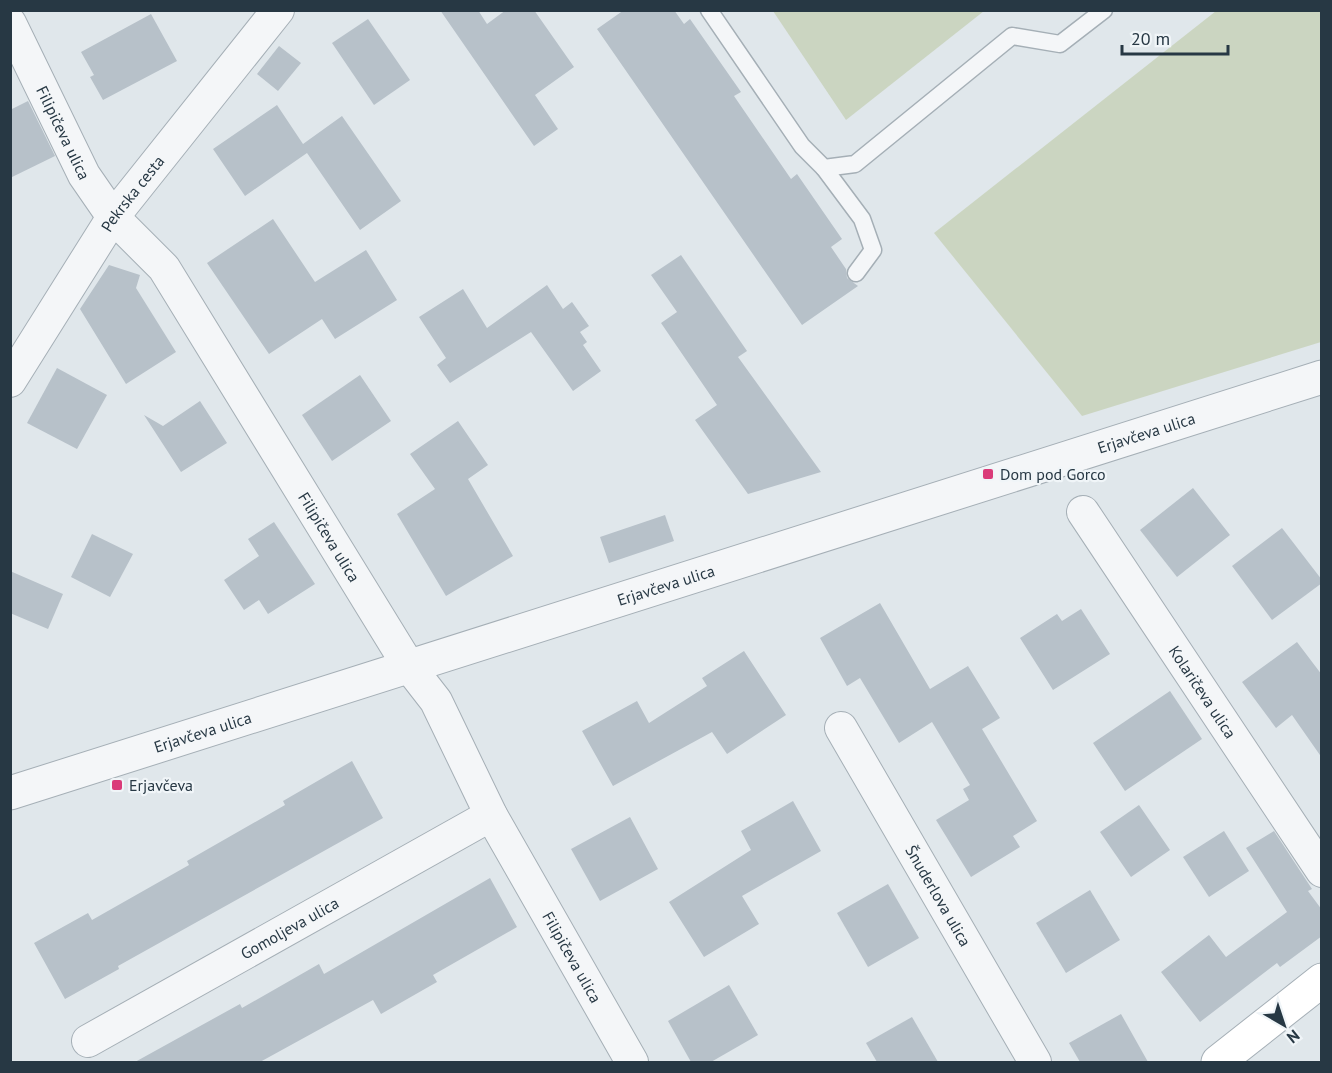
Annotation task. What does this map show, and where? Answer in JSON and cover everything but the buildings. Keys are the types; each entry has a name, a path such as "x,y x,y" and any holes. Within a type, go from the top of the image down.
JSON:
{"main road":[{"path":"1218,1062 1322,980"}],"street":[{"name":"Pekrska cesta","path":"10,381 113,217 271,14"},
{"name":"Filipičeva ulica","path":"10,23 84,175 113,217 164,268 408,665 436,701 490,815 632,1062"},
{"name":"Erjavčeva ulica","path":"10,793 1322,377"},
{"name":"Kolaričeva ulica","path":"1083,512 1322,871"},
{"name":"Šnuderlova ulica","path":"841,728 1035,1062"},
{"name":"Gomoljeva ulica","path":"88,1041 490,815"}],"lane":[{"path":"709,10 802,146 824,168 862,219 873,249 856,273"},
{"path":"824,168 855,164 1012,36 1060,44 1104,10"}],"green space":[{"path":"773,11 984,11 846,120"},
{"path":"1216,11 1321,11 1321,342 1082,416 934,233"}],"place":[{"name":"Dom pod Gorco","path":"988,474"},
{"name":"Erjavčeva","path":"117,785"}]}
